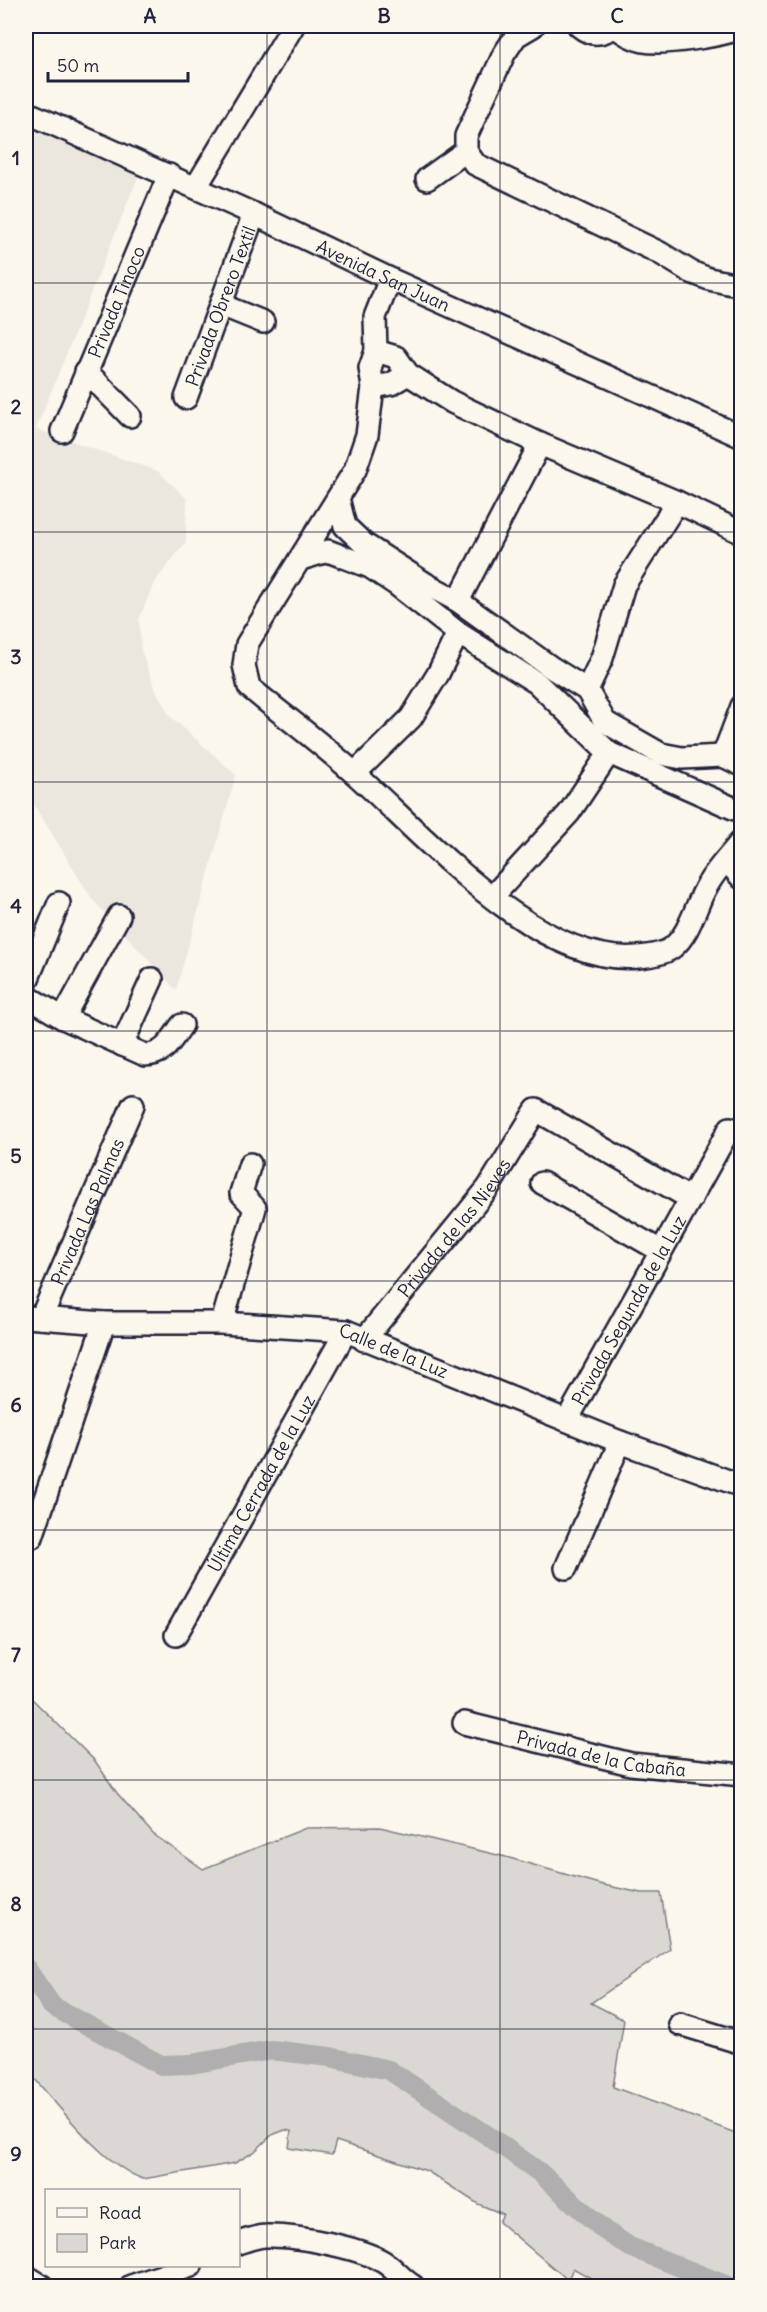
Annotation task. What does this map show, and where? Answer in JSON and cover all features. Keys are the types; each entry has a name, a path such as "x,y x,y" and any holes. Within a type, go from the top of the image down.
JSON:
{"street":[{"path":"196,187 293,26"},
{"path":"533,26 516,36 504,54 466,136 466,151 475,164 660,253 691,272 741,286"},
{"path":"579,26 589,33 598,34 614,26 641,41 660,43 741,28"},
{"name":"Avenida San Juan","path":"26,112 196,187 390,279 741,437"},
{"path":"427,179 466,151"},
{"name":"Privada Tinoco","path":"62,431 169,175"},
{"name":"Privada Obrero Textil","path":"186,398 254,214"},
{"path":"390,279 375,317 376,351 370,368 373,387 367,435 356,470 247,644 244,665 249,687 355,773 443,859 513,914 586,951 623,958 651,956 672,949 683,936 708,884 741,840"},
{"path":"221,305 264,322"},
{"path":"376,351 396,357 408,374 452,402 540,444 676,502 741,533"},
{"path":"86,370 129,416"},
{"path":"373,387 392,384 408,374"},
{"path":"458,601 540,444"},
{"path":"338,498 345,526 364,544 458,601 586,690 605,722 661,754 682,758 732,760 741,706"},
{"path":"586,690 602,658 624,585 676,502"},
{"path":"301,559 328,551 370,567 397,585 458,633 537,683 609,753 739,811"},
{"path":"355,773 411,718 438,674 458,633"},
{"path":"492,897 569,813 609,753"},
{"path":"726,860 741,878"},
{"path":"26,983 60,903"},
{"path":"63,1018 119,916"},
{"path":"122,1045 152,979"},
{"path":"26,996 63,1018 145,1055 162,1052 182,1025"},
{"name":"Privada Las Palmas","path":"33,1317 132,1105"},
{"name":"Privada Segunda de la Luz","path":"536,1110 691,1198"},
{"name":"Privada de las Nieves","path":"355,1335 488,1188 536,1110"},
{"name":"Privada Segunda de la Luz","path":"567,1420 730,1128 741,1133"},
{"path":"222,1323 255,1208 241,1193 250,1164"},
{"path":"542,1183 661,1251"},
{"name":"Calle de la Luz","path":"33,1317 104,1323 222,1323 355,1335 620,1442 739,1477"},
{"path":"32,1537 104,1323"},
{"name":"Última Cerrada de la Luz","path":"176,1635 355,1335"},
{"path":"566,1568 620,1442"},
{"name":"Privada de la Cabaña","path":"464,1723 631,1764 741,1775"},
{"path":"680,2024 741,2043"},
{"path":"240,2241 264,2235 310,2240 367,2253 389,2265 405,2284"},
{"path":"131,2286 185,2267"},
{"path":"26,2276 42,2286"}],"shaded area":[{"path":"26,121 140,172 36,429 158,471 187,499 186,542 154,583 139,619 141,650 156,691 170,716 236,775 176,990 92,899 26,792"}],"green space":[{"path":"26,1693 95,1761 117,1793 153,1834 203,1869 306,1828 380,1827 506,1857 599,1884 641,1893 661,1893 670,1949 591,2003 624,2020 613,2087 741,2135 741,2286 605,2286 573,2268 568,2280 499,2222 503,2214 478,2204 427,2171 336,2141 332,2155 289,2148 291,2131 285,2130 272,2135 254,2152 235,2163 143,2179 111,2160 80,2131 26,2069"}],"waterway":[{"path":"26,1968 52,2006 161,2065 191,2064 271,2050 330,2057 389,2070 539,2172 604,2230 630,2247 728,2286"}]}
